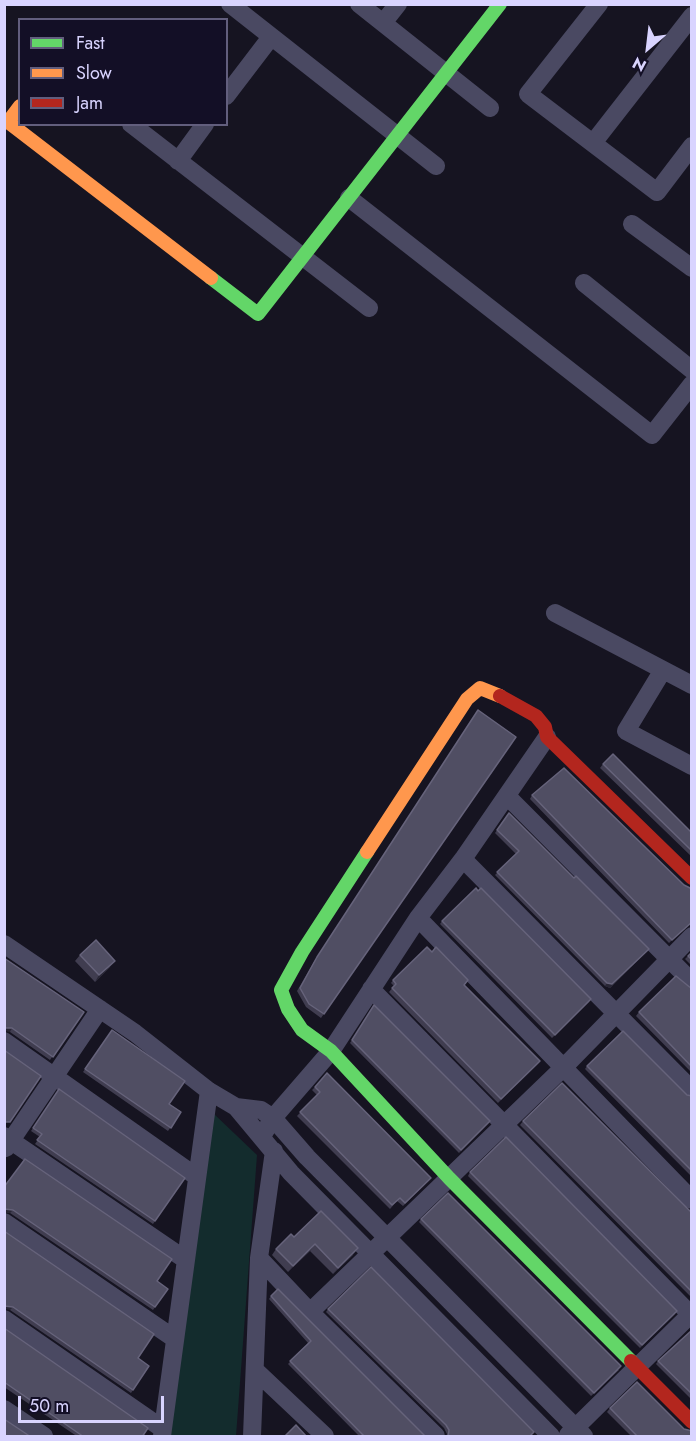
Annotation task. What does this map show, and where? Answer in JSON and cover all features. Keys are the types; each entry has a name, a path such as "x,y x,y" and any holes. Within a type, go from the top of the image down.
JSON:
{"street":[{"path":"230,4 436,166"},
{"path":"359,4 490,108"},
{"path":"383,23 398,4"},
{"path":"18,109 8,122 258,314 500,4"},
{"path":"599,4 528,94 657,192 692,146"},
{"path":"593,143 692,16"},
{"path":"228,93 271,37"},
{"path":"133,126 369,308"},
{"path":"178,161 204,126"},
{"path":"348,198 652,435 692,384"},
{"path":"632,224 690,265"},
{"path":"584,283 692,370"},
{"path":"555,613 692,685"},
{"path":"663,670 626,731 692,766"},
{"path":"692,878 547,737 545,727 536,716 484,688 473,692 467,699 281,987 288,1009 302,1030 331,1051 448,1178 692,1422"},
{"path":"262,1136 273,1118 331,1051 418,918 463,859 547,737"},
{"path":"507,796 692,982"},
{"path":"463,859 692,1090"},
{"path":"418,918 692,1200"},
{"path":"310,1312 564,1067 692,936"},
{"path":"4,944 100,1009 209,1091 236,1107 291,1173 551,1437"},
{"path":"236,1107 261,1110 273,1118 307,1157 576,1434 691,1314 371,989"},
{"path":"100,1009 7,1142 186,1260"},
{"path":"4,1041 197,1176"},
{"path":"4,1320 162,1433 209,1091"},
{"path":"252,1437 259,1258 274,1151"},
{"path":"291,1173 307,1157"},
{"path":"4,1222 175,1340"},
{"path":"259,1258 436,1437"},
{"path":"256,1371 325,1437"},
{"path":"4,1409 44,1437"}],"green space":[{"path":"213,1113 257,1155 236,1436 165,1436"}],"building":[{"path":"478,710 516,737 324,1014 309,1004 300,988 317,957"},
{"path":"613,754 692,833 692,851 603,764"},
{"path":"564,768 684,885 692,889 692,922 672,940 532,795"},
{"path":"509,813 649,949 612,984 607,983 497,872 519,851 497,830"},
{"path":"476,888 478,891 481,888 591,999 555,1035 442,921"},
{"path":"96,940 115,961 99,975 80,955"},
{"path":"427,947 432,952 436,947 468,980 464,985 540,1061 501,1099 392,988 396,984 393,980"},
{"path":"4,958 84,1012 53,1057 12,1028 4,1028"},
{"path":"676,976 692,989 692,1067 639,1012"},
{"path":"374,1005 490,1121 461,1150 352,1040"},
{"path":"112,1030 185,1081 169,1104 181,1112 171,1128 85,1069"},
{"path":"623,1031 687,1095 692,1096 692,1171 587,1066"},
{"path":"4,1050 41,1076 10,1122 4,1122"},
{"path":"327,1073 431,1178 405,1203 400,1198 392,1205 300,1112 320,1092 315,1087"},
{"path":"562,1083 692,1213 692,1292 523,1121"},
{"path":"59,1089 185,1178 155,1221 37,1140 42,1134 33,1128"},
{"path":"506,1137 677,1311 642,1345 470,1172"},
{"path":"25,1159 172,1259 157,1281 168,1289 155,1307 13,1210 4,1209 4,1187"},
{"path":"448,1193 621,1366 594,1393 421,1219"},
{"path":"321,1211 358,1248 338,1268 315,1244 293,1266 276,1249 291,1234 294,1237"},
{"path":"4,1231 154,1334 138,1358 149,1366 133,1390 13,1307 4,1306"},
{"path":"371,1267 534,1432 529,1437 448,1437 449,1430 446,1425 328,1309"},
{"path":"278,1289 426,1437 365,1437 290,1361 311,1341 271,1296"},
{"path":"4,1328 148,1428 142,1437 84,1437 4,1382"},
{"path":"692,1330 692,1394 658,1361"},
{"path":"637,1382 684,1429 692,1431 692,1437 638,1437 610,1408"},
{"path":"4,1419 31,1437 4,1437"},
{"path":"296,1425 307,1437 284,1437"}],"traffic: fast":[{"path":"211,278 258,314 500,4"},
{"path":"367,852 302,952 281,990 288,1009 302,1030 331,1051 449,1178 631,1361"}],"traffic: slow":[{"path":"18,109 8,122 211,278"},
{"path":"367,852 467,699 480,688 500,696"}],"traffic: jam":[{"path":"500,696 536,716 545,727 547,737 692,878"},
{"path":"631,1361 692,1422"}]}
